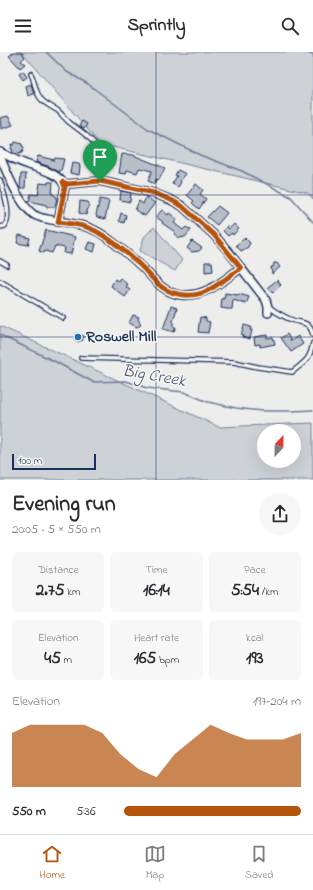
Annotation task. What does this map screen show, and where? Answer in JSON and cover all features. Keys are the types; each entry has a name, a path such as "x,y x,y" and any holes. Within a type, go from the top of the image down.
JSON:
{"street":[{"path":"0,152 25,164 48,172 68,184 100,181 154,193 182,206 214,235 266,300 268,310"},
{"path":"0,156 9,178 27,209 36,216 58,222 85,226 99,232 141,266 158,284 168,291 192,295 202,293 211,289 241,268"},
{"path":"58,222 65,187 63,182"}],"lane":[{"path":"31,74 42,100 58,111 68,122 90,138 97,146 102,160 102,176 100,181"},
{"path":"0,180 9,215 5,226 0,227"},
{"path":"0,261 7,265"},
{"path":"0,281 45,309 63,318"},
{"path":"268,310 292,320 305,322 311,328 313,335"},
{"path":"81,358 234,362 292,372 305,362 311,353 313,343"}],"shaded area":[{"path":"22,52 313,52 313,199 308,193 100,144"},
{"path":"154,227 182,260 175,271 140,251 144,237"},
{"path":"0,326 219,427 257,425 257,468 301,468 301,424 290,424 313,423 313,480 0,480"}],"building":[{"path":"14,52 21,52 25,57 21,61 25,64 20,68 9,56"},
{"path":"23,71 27,77 23,80 19,74"},
{"path":"31,84 34,94 28,96 26,86"},
{"path":"8,116 13,125 1,129 0,118"},
{"path":"82,121 87,124 84,129 79,126"},
{"path":"15,142 22,144 24,147 22,153 12,153 12,144 14,145"},
{"path":"122,154 133,155 165,168 159,180 156,179 155,184 148,181 152,171 139,168 137,173 127,170 126,174 119,173"},
{"path":"38,156 54,160 55,158 64,159 61,171 59,172 36,162"},
{"path":"72,163 79,164 79,175 70,173"},
{"path":"178,170 186,174 180,181 181,182 178,187 172,184 177,176 175,175"},
{"path":"21,174 26,174 25,188 20,188"},
{"path":"48,182 53,182 52,194 57,198 55,207 47,207 46,205 29,201 31,194 38,195 40,183 48,184"},
{"path":"196,184 203,190 200,194 206,199 199,209 192,203 194,201 187,195"},
{"path":"121,191 131,193 130,202 120,200"},
{"path":"146,197 155,203 145,216 135,210 139,201 143,204"},
{"path":"100,199 109,201 105,219 97,217 96,215"},
{"path":"80,201 88,202 89,204 86,215 79,213"},
{"path":"218,206 227,213 217,225 207,217"},
{"path":"162,210 168,215 169,213 177,219 174,223 183,230 186,227 191,230 185,237 179,238 174,234 175,232 156,217"},
{"path":"121,213 126,215 124,223 119,221"},
{"path":"234,224 239,229 233,235 232,233 228,236 223,231 227,226 229,229"},
{"path":"46,230 75,237 71,254 64,253 65,248 55,246 52,253 45,251 44,253 39,251"},
{"path":"19,235 30,238 28,245 17,243"},
{"path":"245,238 250,243 248,247 241,251 236,245"},
{"path":"192,241 202,248 199,251 192,252 187,248"},
{"path":"89,242 96,244 94,252 86,249"},
{"path":"205,262 212,262 213,271 205,272"},
{"path":"274,263 277,263 280,267 272,274 271,267 273,267"},
{"path":"120,278 128,285 126,287 130,290 125,297 111,286 115,279 118,281"},
{"path":"277,280 281,285 273,293 268,287"},
{"path":"225,293 239,294 249,297 246,304 233,300 232,309 221,308 222,298 224,299"},
{"path":"171,306 177,308 173,321 173,327 176,327 174,332 163,329"},
{"path":"133,315 139,317 138,319 141,325 137,327 129,323"},
{"path":"200,317 206,318 206,321 210,322 208,333 198,332"},
{"path":"244,325 251,327 250,330 252,330 250,339 242,337 243,335 241,335"},
{"path":"76,333 84,336 82,341 80,340 79,342 74,339"},
{"path":"287,334 291,341 298,336 303,344 291,352 281,338"},
{"path":"267,335 267,338 273,337 275,344 260,347 260,344 255,345 254,337"}],"waterway":[{"name":"Big Creek","path":"46,52 67,72 88,84 148,129 200,155 242,171 291,197 313,222"},
{"name":"Big Creek","path":"304,52 313,55"},
{"name":"Big Creek","path":"0,335 93,382 126,381 147,388 184,392 208,402 236,408 262,411 313,410"}],"place":[{"name":"Roswell Mill","path":"78,337"}],"route":[{"path":"100,181 117,184 134,190 154,193 182,206 214,235 241,268 211,289 202,293 192,295 168,291 158,284 141,266 99,232 85,226 58,222 65,187 63,182 68,184 100,181"}]}
